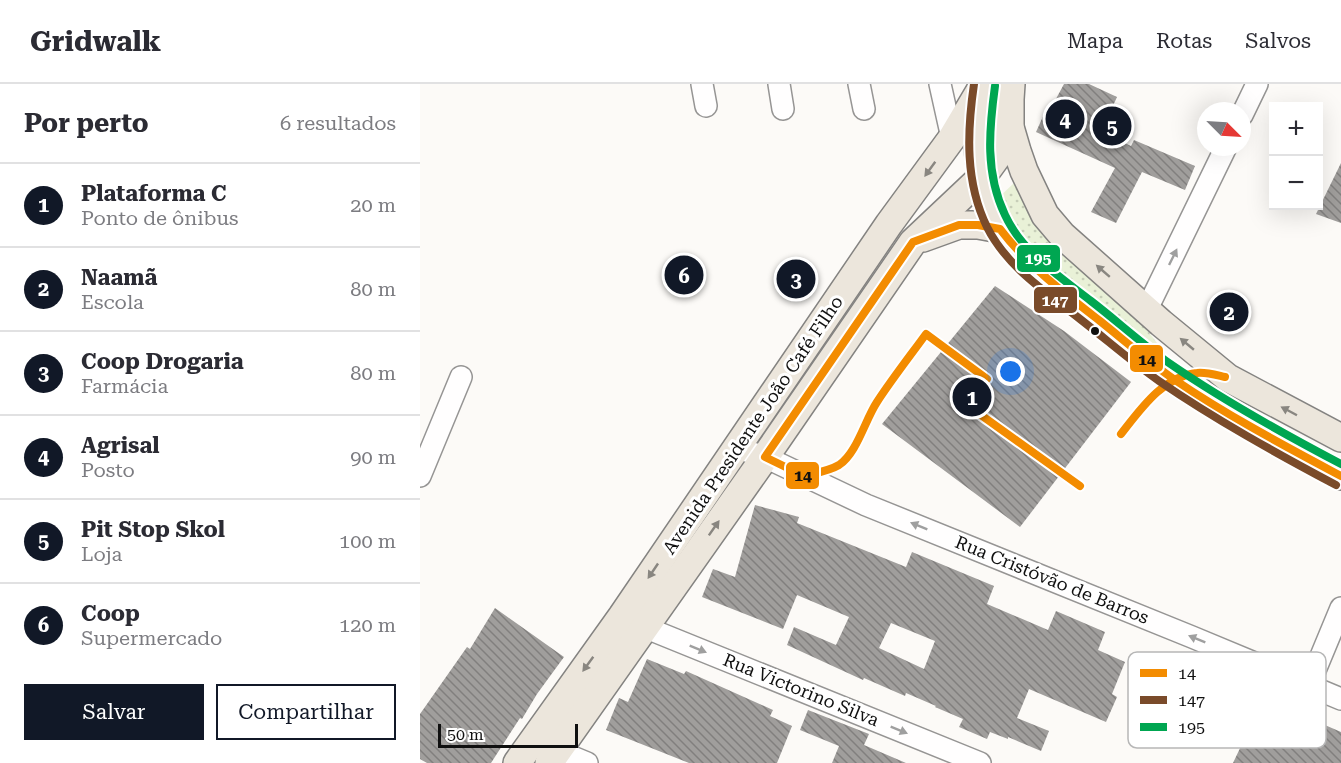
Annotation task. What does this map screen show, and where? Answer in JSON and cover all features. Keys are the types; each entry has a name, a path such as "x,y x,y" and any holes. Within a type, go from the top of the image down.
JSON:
{"main road":[{"name":"Avenida Presidente João Café Filho","path":"554,757 737,448 889,224 952,138 985,84"},
{"path":"985,84 978,143 988,200 1000,229 1026,261 1122,340 1175,380 1250,427 1341,476"},
{"path":"1011,84 1010,126 1024,171 1045,215 1070,243 1228,378 1341,438"},
{"name":"Avenida Presidente João Café Filho","path":"517,763 765,457 913,242 983,176 999,154 1010,126"},
{"path":"913,242 959,225 978,225 1000,229"},
{"path":"1175,380 1195,373 1228,378"}],"street":[{"path":"702,84 706,106"},
{"path":"778,84 783,109"},
{"path":"859,84 864,109"},
{"path":"940,84 952,138"},
{"path":"1248,102 1257,84"},
{"path":"1147,309 1222,156"},
{"path":"420,476 426,444 461,377"},
{"name":"Rua Cristóvão de Barros","path":"737,448 765,457 866,505 1228,652"},
{"path":"1323,652 1341,608"},
{"name":"Rua Victorino Silva","path":"633,622 981,763"},
{"name":"Rua Cristóvão de Barros","path":"1326,692 1341,699"},
{"path":"554,757 587,763"}],"green space":[{"path":"1014,183 1035,220 1144,326 1157,343 1152,348 1019,244 996,200"}],"building":[{"path":"1064,84 1089,84 1117,97 1101,132 1131,146 1134,140 1195,166 1185,190 1142,172 1116,223 1091,212 1115,168 1036,132 1045,112 1050,110"},
{"path":"1341,163 1341,223 1316,214 1318,210 1323,210 1323,200"},
{"path":"995,286 1064,331 1131,382 1020,527 882,424"},
{"path":"755,505 799,517 797,523 906,567 912,552 994,586 987,604 1048,630 1056,611 1105,632 1098,650 1125,662 1112,694 1117,697 1106,722 1029,689 1017,718 1049,731 1041,751 990,732 987,739 959,727 963,719 936,706 906,693 905,696 864,678 863,680 787,645 794,627 836,645 849,617 797,595 783,629 702,597 713,569 735,577","holes":["891,623 935,641 924,669 879,648"]},
{"path":"495,608 564,657 491,763 427,763 420,759 420,714 467,647 470,649"},
{"path":"647,659 684,674 686,671 773,710 770,716 792,726 777,763 689,763 606,730 619,698 628,702"},
{"path":"808,710 869,734 864,745 906,763 832,763 839,746 800,730"},
{"path":"1326,725 1341,732 1341,763 1233,763 1240,748 1326,748"}],"transit line":[{"name":"147","path":"974,84 969,138 971,175 987,227 1016,267 1159,381 1246,436 1336,485"},
{"name":"195","path":"995,86 990,135 994,183 1005,215 1021,241 1031,252 1054,273 1169,363 1254,416 1341,464"},
{"name":"14","path":"987,379 926,334 877,402 851,453 839,465 804,476 765,457 913,242 959,225 978,225 1000,229 1022,255 1047,278 1175,380 1236,418 1341,476"},
{"name":"14","path":"1121,434 1153,396 1173,380 1197,373 1225,377"},
{"name":"14","path":"967,405 1080,486"}],"place":[{"name":"Agrisal","path":"1065,119"},
{"name":"Pit Stop Skol","path":"1112,126"},
{"name":"Coop","path":"684,275"},
{"name":"Coop Drogaria","path":"796,279"},
{"name":"Naamã","path":"1229,312"},
{"name":"Plataforma C","path":"972,397"}]}
